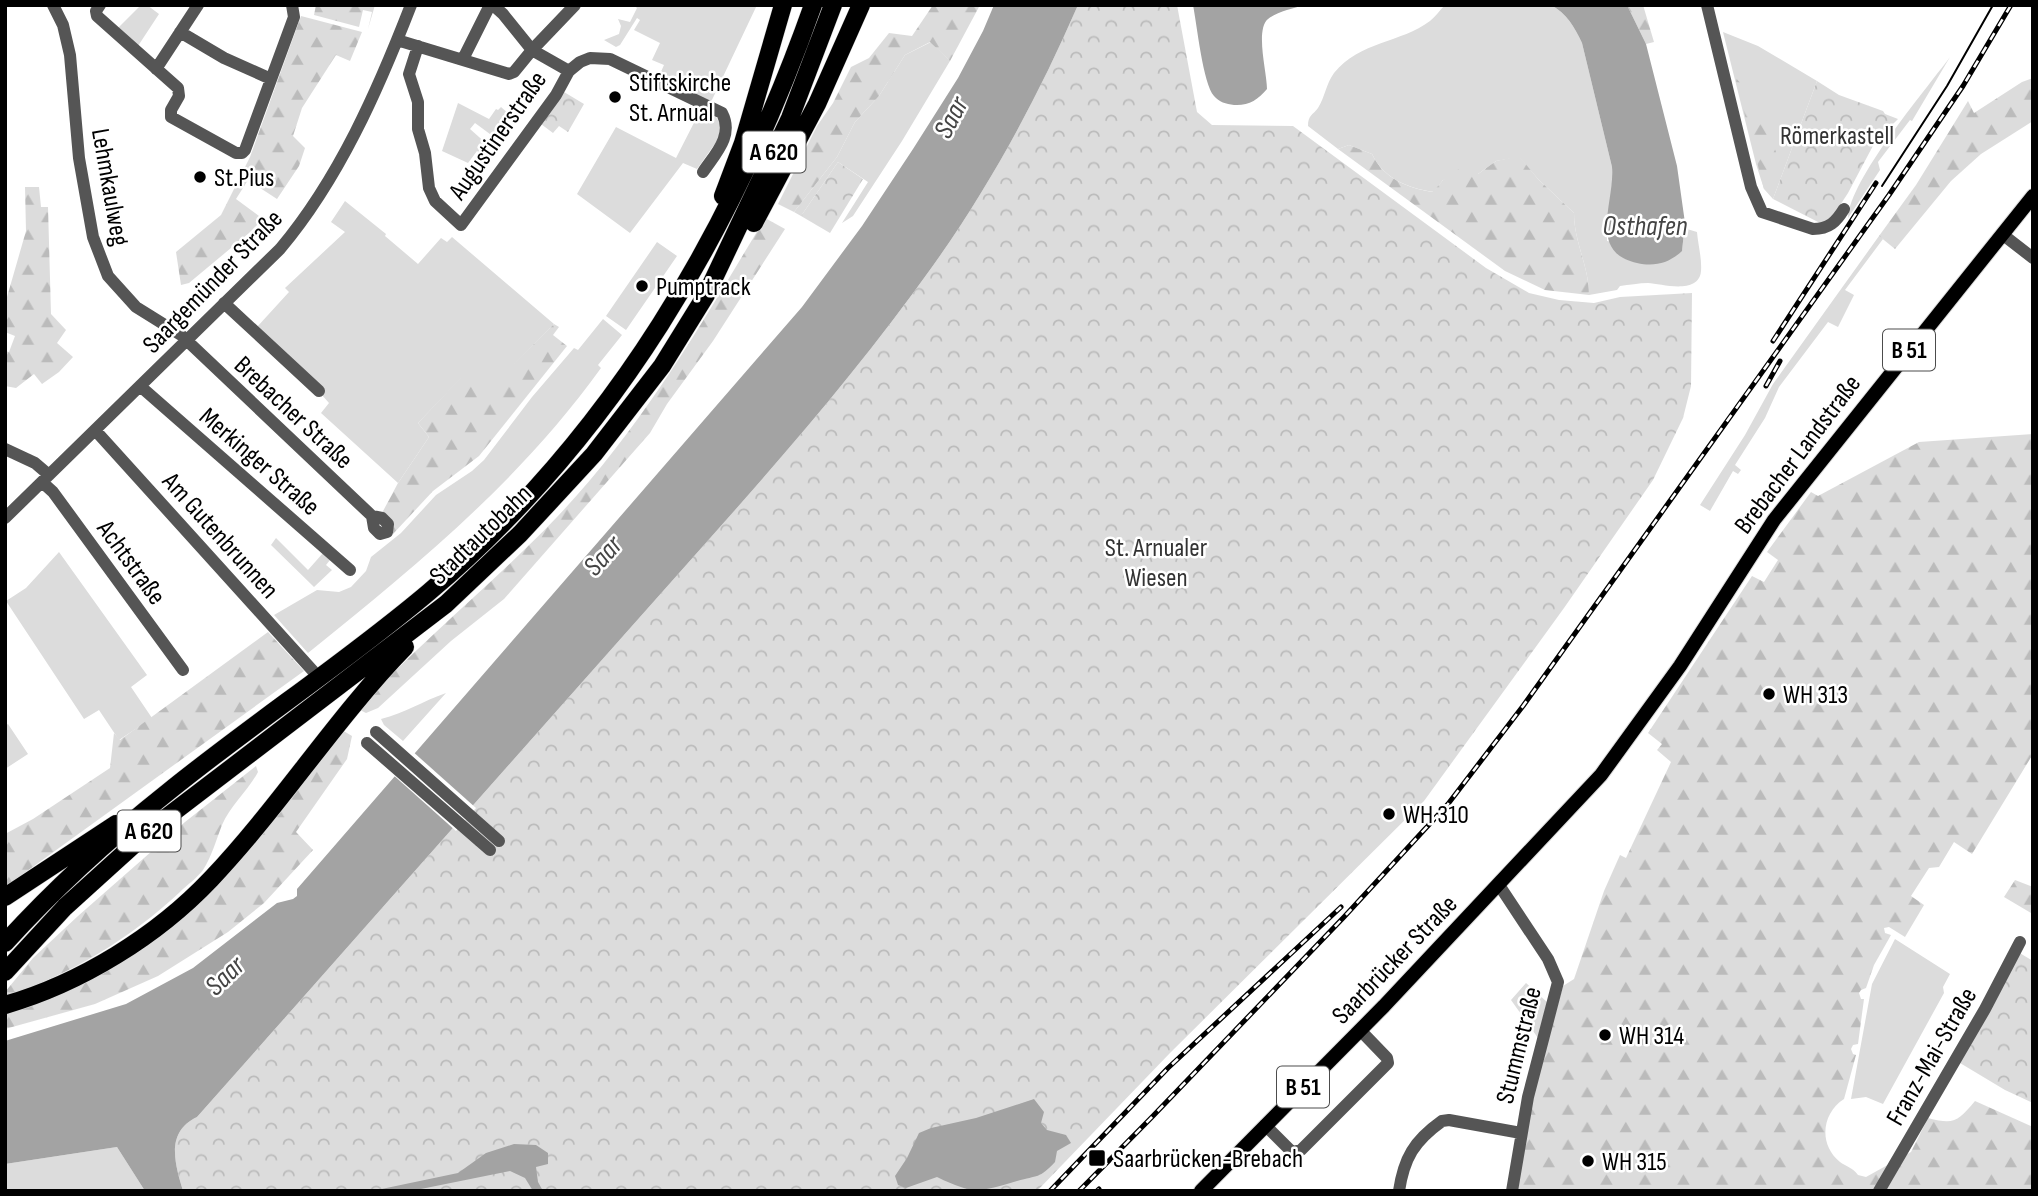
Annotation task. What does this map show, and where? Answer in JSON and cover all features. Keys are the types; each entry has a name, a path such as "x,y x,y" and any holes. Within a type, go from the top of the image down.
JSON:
{"highway":[{"path":"692,271 743,143 783,5"},
{"name":"Stadtautobahn","path":"5,972 75,898 150,830 309,709 344,672 536,491 610,400 715,234 755,153 813,5"},
{"name":"Stadtautobahn","path":"5,943 72,874 167,793 295,697 344,672 446,604 520,534 594,454 662,366 706,295 790,118 833,5"},
{"path":"706,295 730,266 787,161 817,104 861,5"},
{"path":"5,1005 56,986 110,958 186,903 249,836 360,695 446,604"},
{"path":"5,897 167,793"}],"main road":[{"name":"Brebacher Landstraße","path":"1617,755 1680,666 1774,520 2033,196"},
{"name":"Saarbrücker Straße","path":"1201,1191 1499,885 1617,755"}],"street":[{"name":"Lehmkaulweg","path":"53,5 63,24 68,46 81,172 97,252 108,276 124,296 186,341"},
{"path":"100,5 96,11 97,16 180,92 171,110 171,117 236,153 245,150 294,17 293,8"},
{"path":"156,69 198,5"},
{"name":"Saargemünder Straße","path":"5,518 280,249 316,202 379,83 411,5"},
{"path":"463,59 491,5 503,14 532,50 569,71 585,60 610,59 717,110 724,117 724,141 703,172"},
{"path":"397,40 509,74 514,72 575,5"},
{"path":"1707,5 1751,187 1762,212 1813,229 1822,229 1838,220 1844,209"},
{"path":"180,32 224,58 271,79"},
{"name":"Augustinerstraße","path":"418,46 409,74 418,102 418,129 425,153 429,188 435,201 461,225 556,95 569,71"},
{"path":"2002,234 2033,258"},
{"path":"224,303 319,391"},
{"name":"Brebacher Straße","path":"186,341 372,516"},
{"name":"Merkinger Straße","path":"141,386 350,570"},
{"name":"Am Gutenbrunnen","path":"95,430 313,671"},
{"name":"Achtstraße","path":"5,449 35,463 53,492 183,670"},
{"path":"367,743 495,846 376,732"},
{"name":"Stummstraße","path":"1499,885 1552,965 1558,982 1528,1097 1512,1191"},
{"name":"Franz-Mai-Straße","path":"1879,1191 1990,1000 2020,942"},
{"path":"1265,1125 1292,1153 1296,1153 1320,1131 1388,1063 1387,1058 1360,1030"},
{"path":"1399,1191 1404,1163 1408,1156 1442,1121 1521,1133"}],"green space":[{"path":"141,5 147,5 159,14 138,46 118,28"},
{"path":"316,5 375,5 368,29 372,12 363,10 359,27 314,15"},
{"path":"634,5 757,5 711,102 662,78 660,74 664,65 652,60 660,43 634,30 640,20 637,18 620,45 616,47 604,40 619,34 621,26 618,19 630,22 637,8"},
{"path":"933,5 980,5 950,61 930,42 905,55 879,96 855,122 837,157 794,212 778,204 817,126 833,103 851,67 869,58 889,33 912,36"},
{"name":"St. Arnualer Wiesen","path":"1078,5 1177,5 1197,112 1212,125 1293,126 1486,268 1529,293 1559,300 1594,303 1620,297 1692,293 1691,386 1683,418 1653,480 1424,801 1170,1053 1037,1191 183,1191 175,1160 176,1140 180,1131 197,1117 744,500 860,363 896,316 932,267 993,173 1030,107"},
{"path":"1445,5 1551,5 1566,16 1582,43 1612,167 1607,241 1682,251 1685,223 1687,229 1697,232 1701,271 1694,283 1687,286 1648,283 1620,286 1617,290 1589,295 1574,213 1519,157 1496,161 1478,174 1443,180 1434,192 1398,181 1383,170 1372,154 1349,145 1338,149 1308,126 1331,77 1344,62 1368,48 1419,28"},
{"path":"1627,5 1643,5 1654,42 1646,44"},
{"path":"301,16 362,32 350,61 336,55 302,108 293,136 305,148 299,166 277,199 248,180 236,199 263,219 189,283 181,285 176,252 221,215 250,157"},
{"path":"1723,32 1758,46 1817,81 1773,199 1764,189 1756,164"},
{"path":"931,42 950,61 853,216 842,223 868,182 838,162 801,216 794,212 837,157 855,122 879,96 905,55"},
{"path":"1950,57 1912,121 1910,120 1878,162 1880,170 1848,218 1852,201 1874,159"},
{"path":"1735,77 1751,95 1754,108 1762,114 1776,152 1764,189"},
{"path":"2033,78 2033,121 1981,154 1951,181 1895,249 1879,236 1916,185 1968,101 1974,113 2022,82"},
{"name":"Römerkastell","path":"1817,81 1839,95 1898,119 1875,142 1848,193 1826,222 1818,222 1773,199"},
{"path":"564,92 584,104 568,132 559,126 553,133 541,124"},
{"path":"458,103 489,119 496,109 501,107 510,115 494,137 475,123 470,129 488,145 482,154 477,151 468,163 442,151"},
{"path":"701,109 715,116 720,123 719,138 697,169 683,163 630,233 577,194 616,127 676,158"},
{"path":"1349,145 1372,154 1383,170 1398,181 1433,192 1443,180 1459,169 1478,174 1496,161 1519,156 1538,179 1574,213 1589,295 1545,290 1505,271 1338,149"},
{"path":"838,162 863,179 830,233 801,216"},
{"path":"25,187 39,187 41,207 48,207 51,314 66,330 57,343 73,357 59,372 42,384 34,374 16,388 5,386 5,351 9,352 15,336 5,332 5,304 26,231"},
{"path":"345,201 418,264 441,238 447,242 452,237 554,324 490,389 466,373 418,423 429,437 398,483 321,413 329,403 321,394 324,388 257,327 289,292 285,288 345,232 331,222"},
{"path":"765,218 785,229 650,433 504,599 451,641 378,708 366,713 358,709 533,542 588,483 669,374"},
{"path":"1879,236 1883,239 1845,290 1854,295 1838,327 1828,322 1779,387 1765,418 1735,465 1741,470 1738,474 1733,471 1710,511 1700,505 1745,435 1773,384"},
{"name":"Pumptrack","path":"657,242 677,256 626,330 606,316"},
{"path":"603,319 622,335 598,365 601,368 536,448 427,555 308,653 274,615 317,590 339,592 351,587 366,571 371,557 401,533 436,495 484,460 532,397 574,348 578,350"},
{"path":"554,324 559,327 553,335 567,346 479,456 433,491 393,534 382,513 398,483 429,437 418,423 466,372 490,388"},
{"path":"2033,434 2033,754 1972,854 1954,842 1939,867 1929,868 1911,896 1924,905 1905,937 1889,927 1884,928 1885,933 1891,935 1874,965 1866,988 1859,993 1861,999 1864,999 1858,1044 1851,1049 1856,1055 1844,1099 1827,1120 1826,1138 1828,1147 1840,1162 1858,1175 1866,1177 1911,1152 1928,1118 1955,1120 1975,1101 2033,1127 2033,1191 1516,1191 1532,1098 1563,986 1574,979 1604,891 1620,855 1626,858 1671,762 1657,750 1662,744 1648,733 1752,576 1764,582 1778,560 1767,552 1811,492 1818,496 1919,442"},
{"path":"276,538 308,570 323,553 330,560 326,565 332,570 314,587 271,545"},
{"path":"59,552 147,675 131,687 152,718 119,740 99,710 84,719 6,601 26,588"},
{"path":"268,632 304,671 5,887 5,834 33,819 110,768 114,733 120,740"},
{"path":"446,693 403,741 384,725 381,719 398,714"},
{"path":"8,724 28,754 5,769 5,726"},
{"path":"342,730 352,736 347,759 296,832 313,850 264,903 228,932 158,976 95,1004 5,1029 5,1010 152,938"},
{"path":"256,766 258,772 225,818 209,859 195,879 141,925 98,954 52,978 5,996 5,992 33,958 78,916 185,822"},
{"path":"2015,880 2033,887 2031,913 2004,897"},
{"path":"1895,939 1950,974 1943,987 1944,993 1883,1104 1866,1097 1851,1099 1872,984"},
{"path":"2018,952 2033,961 2033,1103 1960,1063"},
{"path":"1526,983 1547,1002 1538,1038 1511,1000"},
{"path":"117,1147 145,1191 5,1191 5,1164"}],"water":[{"name":"Saar","path":"994,5 1078,5 1012,140 974,205 932,267 860,363 783,455 197,1117 180,1131 176,1140 175,1160 183,1191 145,1191 117,1147 5,1164 5,1041 126,1004 193,968 277,903 297,896 297,889 802,307 862,226 913,149 958,78"},
{"path":"1193,5 1304,5 1276,14 1264,24 1262,41 1267,89 1256,99 1234,105 1214,96 1204,67"},
{"name":"Osthafen","path":"1551,5 1627,5 1646,44 1677,166 1685,223 1682,251 1667,261 1656,264 1637,263 1622,257 1612,248 1607,224 1612,167 1582,43 1570,21"},
{"path":"1034,1099 1044,1112 1041,1123 1047,1130 1066,1135 1071,1143 1057,1151 1055,1162 1041,1174 977,1190 960,1187 937,1177 906,1188 898,1185 895,1176 919,1133"},
{"path":"514,1144 536,1145 548,1153 548,1164 536,1167 538,1182 543,1191 533,1191 525,1178 510,1171 411,1191 372,1191 458,1173 486,1153"}],"pier":[{"path":"411,750 476,808 456,831 391,773"}],"tram line":[{"path":"1882,186 1947,86 1993,5"}],"railway":[{"path":"1079,1191 1344,917 1448,804 1523,706 1889,195 1963,86 2011,5"},
{"path":"1773,341 1876,183"},
{"path":"1766,386 1780,361"},
{"path":"1050,1191 1168,1068 1341,907"}],"place":[{"name":"Stiftskirche St. Arnual","path":"615,97"},
{"name":"St.Pius","path":"200,177"},
{"name":"Pumptrack","path":"642,286"},
{"name":"WH 313","path":"1769,694"},
{"name":"WH 310","path":"1389,814"},
{"name":"WH 314","path":"1605,1035"},
{"name":"Saarbrücken-Brebach","path":"1097,1158"},
{"name":"WH 315","path":"1588,1161"}]}
